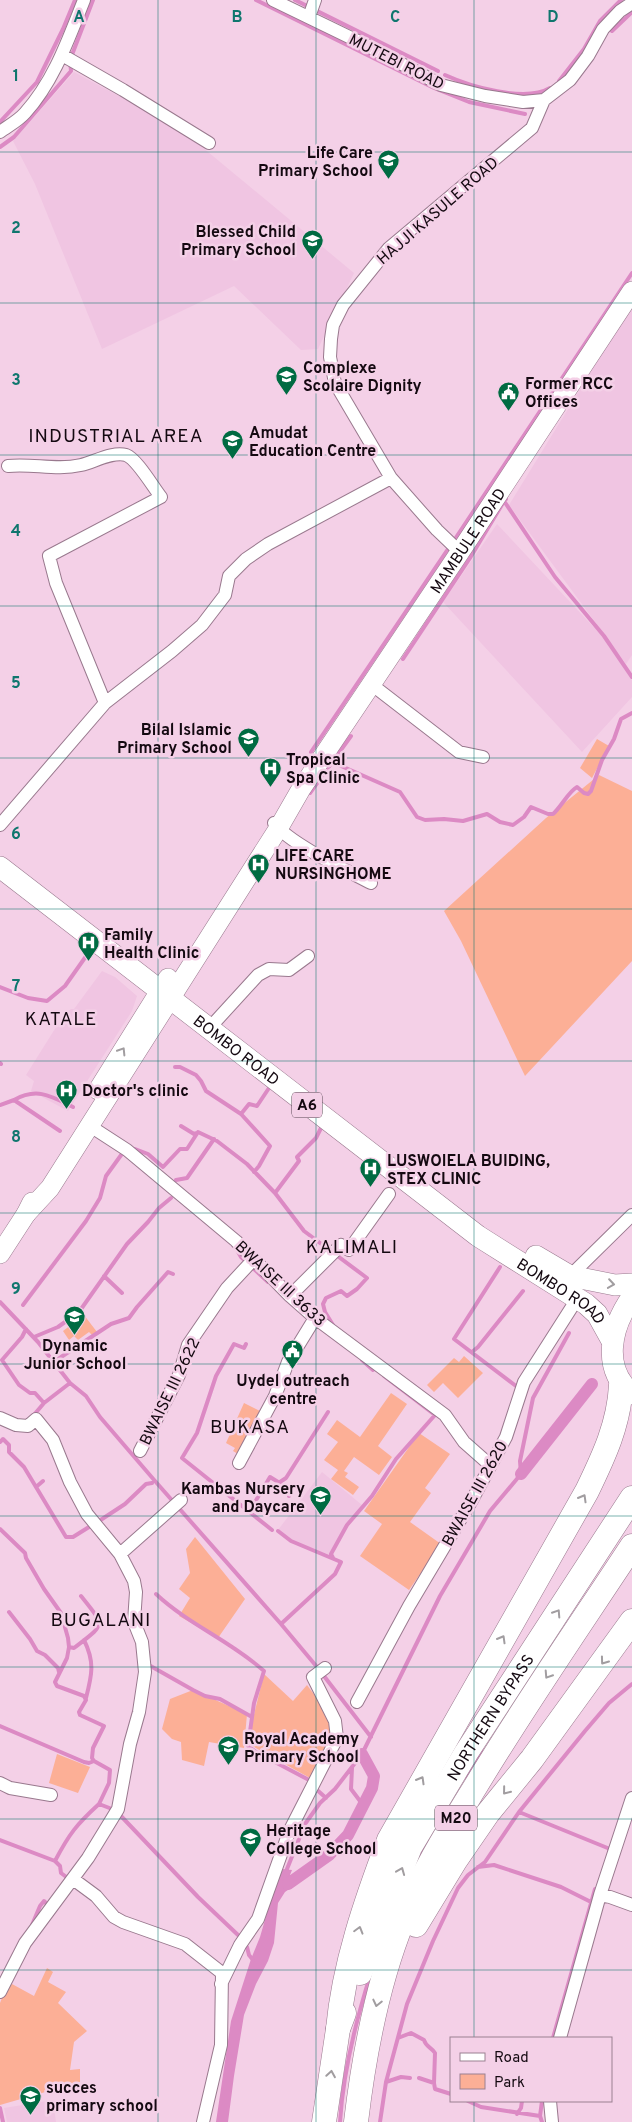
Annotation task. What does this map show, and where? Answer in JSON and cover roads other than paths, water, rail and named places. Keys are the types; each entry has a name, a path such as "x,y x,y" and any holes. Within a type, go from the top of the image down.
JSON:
{"highway":[{"path":"338,2029 340,2006 350,1961 372,1885 389,1840 587,1491 606,1452 627,1390"},
{"name":"NORTHERN BYPASS","path":"324,2122 338,2029 410,1847 466,1752 632,1498"},
{"name":"NORTHERN BYPASS","path":"356,2122 363,2063 383,1978 403,1920 440,1844 497,1751 632,1546"},
{"path":"383,1978 455,1861 488,1813 532,1758 632,1621"}],"main road":[{"name":"BOMBO ROAD","path":"0,853 167,991 478,1236 577,1299 597,1314 612,1341"},
{"name":"BOMBO ROAD","path":"0,868 167,991 215,1022 488,1229 570,1276 615,1285 632,1284"},
{"path":"627,1390 614,1364 612,1341 617,1322 632,1297"}],"street":[{"path":"0,132 24,115 45,86 62,55 84,0"},
{"name":"MUTEBI ROAD","path":"273,0 441,85 512,101 544,100"},
{"path":"309,17 315,0"},
{"path":"544,100 570,80 588,56 603,29 620,11 632,3"},
{"path":"62,55 209,143"},
{"name":"HAJJI KASULE ROAD","path":"460,552 437,530 391,478 334,382 330,357 333,325 343,305 389,248 532,128 544,100"},
{"name":"MAMBULE ROAD","path":"167,991 275,825 460,552 632,291"},
{"path":"8,466 25,464 60,468 80,466 116,455 126,455 134,461 161,497 49,556 56,583 105,703"},
{"path":"0,825 105,703 202,625 225,595 229,576 255,552 391,478"},
{"path":"371,684 459,752 483,757"},
{"path":"275,825 333,863 371,883"},
{"path":"215,1022 258,975 269,969 290,970 308,956"},
{"path":"26,1214 50,1188 90,1126 167,991"},
{"path":"0,1254 26,1214 41,1182 167,991"},
{"name":"BWAISE III 3633","path":"90,1126 127,1150 236,1241 253,1260 315,1318 445,1415 464,1442 490,1465"},
{"path":"290,1296 341,1245 349,1250 389,1194"},
{"path":"570,1276 632,1215"},
{"name":"BWAISE III 2622","path":"140,1451 179,1375 188,1346 227,1288 253,1260"},
{"name":"BWAISE III 2620","path":"357,1702 409,1606 472,1500 506,1437 524,1382 577,1299"},
{"path":"239,1463 275,1396 288,1362 315,1318"},
{"path":"0,1418 16,1425 28,1426 36,1419 53,1440 70,1482 87,1514 120,1554 134,1581 136,1592 134,1622 142,1642 145,1672 141,1703 115,1813 73,1879 25,1943 0,1992"},
{"path":"120,1554 176,1504"},
{"path":"221,1984 236,1952 258,1920 288,1832 337,1738 335,1721 314,1676 325,1668"},
{"path":"0,1783 10,1788 51,1795"},
{"path":"560,2037 600,1895 632,1798"},
{"path":"73,1879 92,1892 114,1917 185,1944 222,1973 222,2045 203,2122"},
{"path":"600,1895 632,1905"},
{"path":"550,2102 552,2122"}],"waterway":[{"path":"0,122 37,82 75,0"},
{"path":"0,147 14,137 71,71 70,60 93,0"},
{"path":"256,0 434,88 469,102 525,114"},
{"path":"295,0 438,71"},
{"path":"559,81 584,49 600,21 621,0"},
{"path":"612,31 632,12"},
{"path":"445,75 482,88 512,93 526,94 550,88"},
{"path":"455,539 632,273"},
{"path":"506,499 504,501 555,577 604,636 632,677"},
{"path":"403,659 470,558 503,503"},
{"path":"311,752 448,549"},
{"path":"332,762 400,792 417,817 425,820 463,821 487,814 500,822 513,825 524,817 531,807 548,814 553,814 577,787 588,794 591,791 602,760 614,739 621,719 632,713"},
{"path":"310,793 351,736"},
{"path":"0,987 28,998 47,1001 65,986 89,952"},
{"path":"175,1067 180,1067 196,1075 206,1091 241,1114 270,1146 254,1172"},
{"path":"241,1114 249,1104 257,1106 269,1088"},
{"path":"14,1100 30,1094 44,1094 73,1107"},
{"path":"0,1105 14,1100 60,1131"},
{"path":"181,1126 194,1134 197,1133"},
{"path":"275,1193 299,1161 297,1157 316,1138 321,1128"},
{"path":"135,1149 148,1154 163,1167 180,1149 187,1149 198,1132 217,1141 247,1164 275,1193 304,1231 367,1278 347,1296 341,1291 326,1298 323,1304 325,1312 333,1325"},
{"path":"176,1180 187,1178 214,1139"},
{"path":"23,1305 86,1221 100,1198 106,1176 124,1151"},
{"path":"34,1337 58,1327 79,1312 127,1244 159,1208 171,1198"},
{"path":"237,1250 241,1257 268,1282"},
{"path":"500,1267 454,1339 516,1386"},
{"path":"55,1361 111,1324 129,1318 168,1272 173,1274"},
{"path":"104,1276 122,1293"},
{"path":"472,1352 523,1291"},
{"path":"0,1302 38,1342 70,1383 86,1396 100,1417 281,1624 371,1737"},
{"path":"26,1329 22,1337 2,1360 19,1385 30,1393 35,1393 44,1403"},
{"path":"285,1874 305,1824 320,1803 335,1789 362,1754 440,1596 490,1511 521,1474 520,1461 533,1398 569,1333"},
{"path":"246,1344 244,1348 234,1344 216,1376 197,1433 182,1458 272,1530"},
{"path":"362,1360 373,1370"},
{"path":"333,1558 331,1554 347,1525 372,1496 396,1459 435,1415 384,1376"},
{"path":"33,1416 44,1403 70,1383"},
{"path":"521,1474 592,1384"},
{"path":"280,1482 286,1478 328,1412"},
{"path":"0,1442 3,1439 9,1445 9,1452 24,1467 36,1487"},
{"path":"249,1512 270,1477 284,1486 289,1496"},
{"path":"43,1481 36,1487 66,1537 73,1537 89,1527"},
{"path":"96,1523 125,1504 146,1484 152,1483"},
{"path":"0,1529 25,1553 44,1589 61,1613 69,1647 67,1658 55,1682 57,1686 84,1696 86,1700 79,1712 80,1715 104,1726 93,1748 92,1758 94,1761"},
{"path":"278,1531 291,1541 341,1562 335,1574 281,1624"},
{"path":"156,1594 182,1615 238,1651 264,1671 254,1703 248,1746 309,1780"},
{"path":"69,1647 74,1648 92,1634 98,1625 95,1614 81,1596"},
{"path":"9,1612 37,1651 45,1655 58,1668 59,1672"},
{"path":"84,1640 91,1662 90,1682 86,1698"},
{"path":"147,1664 193,1690 205,1696 220,1699 252,1717"},
{"path":"380,2122 386,2082 407,2004 433,1941 458,1888 468,1875 485,1862 519,1812 585,1731 609,1703 632,1684"},
{"path":"0,1726 84,1762 94,1761 110,1770 109,1783 99,1804"},
{"path":"465,1777 482,1751"},
{"path":"288,1884 329,1855 348,1835 372,1788 374,1776 362,1754"},
{"path":"352,1768 351,1789 363,1805"},
{"path":"316,1789 326,1798"},
{"path":"69,1879 61,1873 60,1866 55,1861 65,1844 79,1824 99,1804 112,1809"},
{"path":"519,1812 610,1849 609,1852"},
{"path":"120,1815 198,1897 238,1935"},
{"path":"0,1840 55,1861"},
{"path":"418,1859 427,1841"},
{"path":"478,1867 494,1865 561,1887 591,1902"},
{"path":"553,2037 595,1889"},
{"path":"32,1925 44,1901 50,1907"},
{"path":"247,1947 249,1955 253,1960"},
{"path":"340,2122 350,2048 370,1976"},
{"path":"398,2038 411,2033 424,2040 435,2053 434,2083"},
{"path":"386,2082 401,2077 410,2078"},
{"path":"419,2078 434,2083 435,2089 450,2094"},
{"path":"470,2102 481,2107 540,2116"},
{"path":"517,2114 522,2102"},
{"path":"542,2102 540,2116 542,2122"},
{"path":"0,2108 3,2122"}],"place":[{"name":"Life Care Primary School","path":"389,180"},
{"name":"Blessed Child Primary School","path":"312,259"},
{"name":"Complexe Scolaire Dignity","path":"287,395"},
{"name":"Former RCC Offices","path":"509,411"},
{"name":"Amudat Education Centre","path":"233,460"},
{"name":"Bilal Islamic Primary School","path":"248,757"},
{"name":"Tropical Spa Clinic","path":"270,787"},
{"name":"LIFE CARE NURSINGHOME","path":"259,883"},
{"name":"Family Health Clinic","path":"88,962"},
{"name":"Doctor's clinic","path":"66,1109"},
{"name":"LUSWOIELA BUIDING, STEX CLINIC","path":"371,1188"},
{"name":"Dynamic Junior School","path":"75,1335"},
{"name":"Uydel outreach centre","path":"293,1370"},
{"name":"Kambas Nursery and Daycare","path":"321,1516"},
{"name":"Royal Academy Primary School","path":"228,1766"},
{"name":"Heritage College School","path":"250,1858"},
{"name":"succes primary school","path":"30,2115"}],"district":[{"name":"INDUSTRIAL AREA","path":"116,435"},
{"name":"KATALE","path":"61,1018"},
{"name":"KALIMALI","path":"352,1246"},
{"name":"BUKASA","path":"250,1426"},
{"name":"BUGALANI","path":"101,1619"}]}
